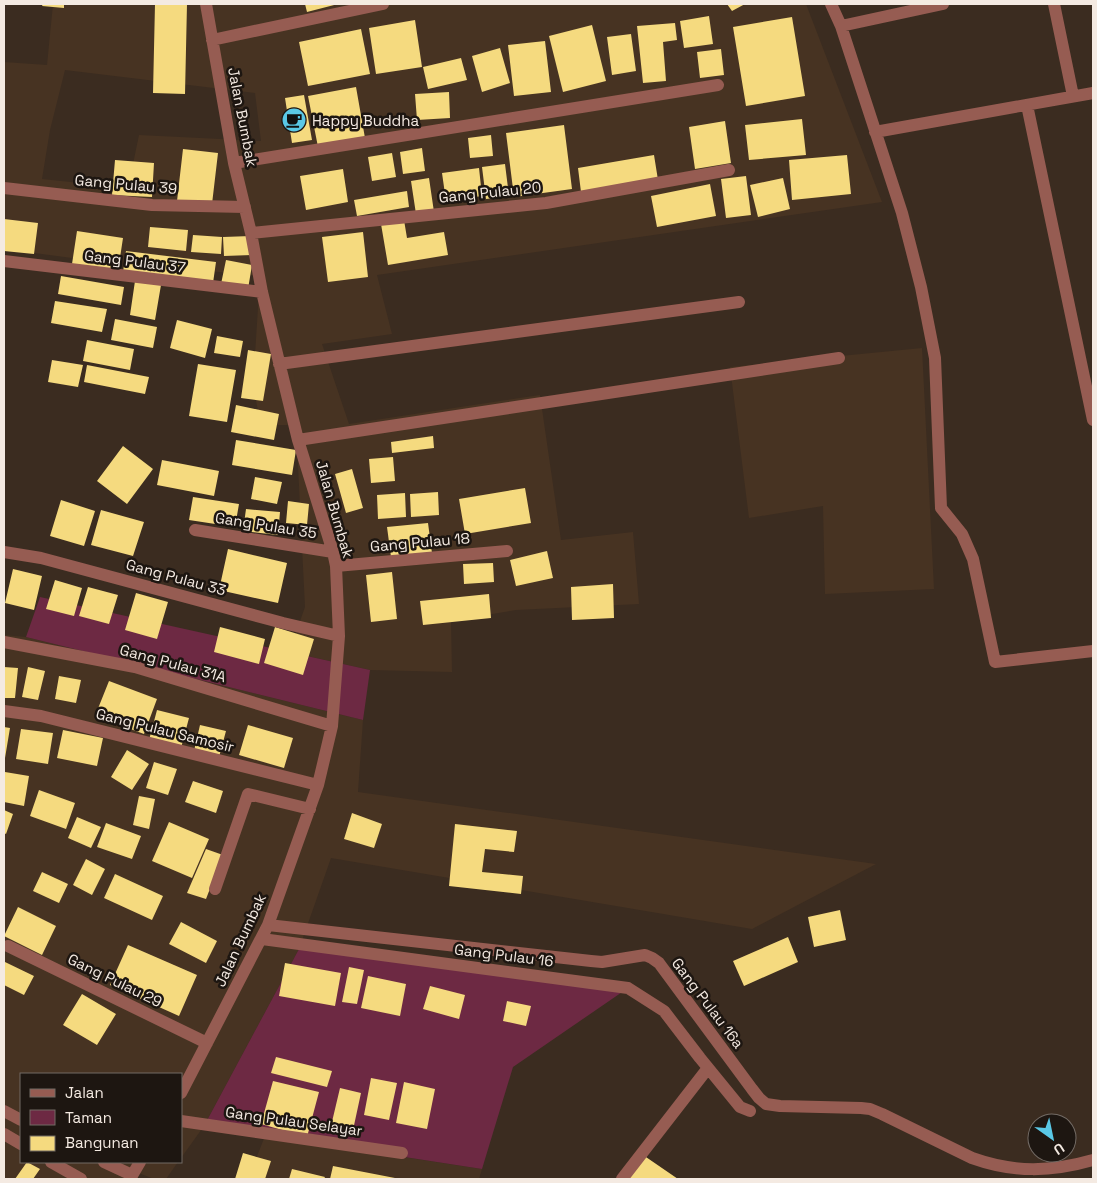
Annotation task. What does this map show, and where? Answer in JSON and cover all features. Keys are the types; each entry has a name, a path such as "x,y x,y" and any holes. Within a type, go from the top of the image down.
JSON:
{"street":[{"name":"Jalan Bumbak","path":"182,1091 262,939 310,809 318,785 332,726 339,636 336,566 298,440 262,292 251,233 234,163 206,4"},
{"path":"212,40 383,4"},
{"path":"831,4 842,26 902,214 921,287 935,358 941,508 962,534 973,559 995,662 1093,651"},
{"path":"842,26 943,4"},
{"path":"1054,4 1073,96"},
{"path":"234,163 718,85"},
{"path":"875,132 1093,92"},
{"path":"1027,105 1093,420"},
{"name":"Gang Pulau 20","path":"251,233 546,204 730,170"},
{"name":"Gang Pulau 39","path":"4,188 152,205 245,207"},
{"name":"Gang Pulau 37","path":"4,261 262,292"},
{"path":"279,364 739,302"},
{"path":"298,440 839,358"},
{"name":"Gang Pulau 35","path":"195,530 333,552"},
{"name":"Gang Pulau 18","path":"336,566 507,551"},
{"name":"Gang Pulau 33","path":"4,552 41,558 283,623 339,636"},
{"name":"Gang Pulau 31A","path":"4,642 135,667 332,726"},
{"name":"Gang Pulau Samosir","path":"4,711 41,716 318,785"},
{"path":"215,889 248,794 310,809"},
{"name":"Gang Pulau 16a","path":"268,925 602,962 645,955 659,963 759,1098 766,1104 870,1109 972,1158 1015,1169 1049,1168 1074,1165 1093,1160"},
{"name":"Gang Pulau 16","path":"262,939 628,988 664,1011 740,1107 750,1111"},
{"name":"Gang Pulau 29","path":"8,946 208,1043"},
{"path":"622,1179 708,1068"},
{"path":"4,1111 20,1119"},
{"name":"Gang Pulau Selayar","path":"182,1121 402,1153"},
{"path":"4,1134 20,1143"},
{"path":"53,1163 81,1179"},
{"path":"106,1163 131,1177 139,1163"}],"shaded area":[{"path":"53,4 806,4 882,202 377,275 392,334 322,344 349,424 540,395 561,540 633,532 639,604 516,610 451,621 452,672 370,670 289,652 305,607 296,425 261,425 253,386 260,276 72,258 4,249 4,62 47,65","holes":["65,70 255,93 261,141 139,135 128,188 42,179 50,130"]},
{"path":"922,348 934,589 825,594 823,506 749,518 730,367"},
{"path":"4,635 26,637 363,720 358,792 876,864 752,929 331,858 299,949 204,1126 182,1157 182,1073 20,1073 20,1163 177,1163 166,1179 154,1179 131,1170 126,1179 4,1179 4,936 7,930 4,929"},
{"path":"265,1136 482,1169 479,1179 248,1179"}],"green space":[{"path":"40,597 370,670 363,720 26,637"},
{"path":"299,949 628,988 513,1067 482,1169 204,1126"}],"building":[{"path":"43,4 64,4 64,8 42,6"},
{"path":"155,4 187,4 185,94 153,93"},
{"path":"305,4 338,4 307,12"},
{"path":"727,4 745,4 732,11"},
{"path":"709,16 713,44 684,48 680,21"},
{"path":"792,17 805,96 746,106 733,27"},
{"path":"415,20 422,67 376,74 369,28"},
{"path":"675,23 677,40 663,42 666,81 643,83 637,26"},
{"path":"592,25 606,81 563,92 549,36"},
{"path":"361,29 370,74 308,86 299,42"},
{"path":"631,34 636,71 612,75 607,37"},
{"path":"545,41 551,92 514,96 508,45"},
{"path":"500,48 510,83 482,92 472,56"},
{"path":"721,49 724,75 700,78 697,52"},
{"path":"461,58 467,80 428,89 423,67"},
{"path":"356,87 365,138 318,147 308,96"},
{"path":"449,92 450,118 417,120 415,94"},
{"path":"304,95 312,140 292,143 285,98"},
{"path":"802,119 806,155 749,160 745,125"},
{"path":"725,121 731,163 695,169 689,127"},
{"path":"564,125 572,189 514,197 506,133"},
{"path":"491,135 493,156 470,158 468,138"},
{"path":"422,148 425,171 403,174 400,152"},
{"path":"183,149 218,153 212,204 177,201"},
{"path":"392,153 396,177 372,181 368,157"},
{"path":"654,155 658,180 581,192 578,168"},
{"path":"847,155 851,194 792,200 789,160"},
{"path":"115,160 154,163 152,197 112,195"},
{"path":"505,164 509,196 486,199 482,167"},
{"path":"479,168 482,196 446,201 442,173"},
{"path":"343,169 348,202 306,210 300,176"},
{"path":"746,176 751,215 726,218 721,179"},
{"path":"429,178 434,212 416,214 411,181"},
{"path":"783,178 790,209 758,217 750,185"},
{"path":"710,184 716,216 657,227 651,196"},
{"path":"407,191 409,207 357,216 354,200"},
{"path":"4,219 38,223 34,254 4,251"},
{"path":"404,220 407,238 444,232 448,255 388,265 381,224"},
{"path":"150,227 188,230 186,251 148,247"},
{"path":"77,231 123,238 118,271 72,264"},
{"path":"363,232 368,277 328,282 322,237"},
{"path":"193,235 222,237 221,254 191,252"},
{"path":"251,236 252,255 224,256 223,237"},
{"path":"126,251 216,262 213,283 123,272"},
{"path":"226,260 252,265 248,289 221,284"},
{"path":"61,276 124,287 121,305 58,294"},
{"path":"135,281 161,285 155,320 130,315"},
{"path":"55,301 107,309 102,332 51,323"},
{"path":"115,319 157,327 153,348 111,340"},
{"path":"177,320 212,329 205,358 170,348"},
{"path":"217,336 243,341 240,357 214,353"},
{"path":"87,340 134,349 130,370 83,361"},
{"path":"248,350 271,354 263,401 241,398"},
{"path":"52,360 83,365 78,387 48,382"},
{"path":"198,364 236,370 227,422 189,416"},
{"path":"87,365 149,377 145,394 84,382"},
{"path":"236,405 279,414 274,440 231,432"},
{"path":"433,436 434,448 392,453 391,442"},
{"path":"236,440 296,450 292,475 232,465"},
{"path":"123,446 153,469 127,504 97,481"},
{"path":"393,457 395,481 371,483 369,459"},
{"path":"162,460 219,471 214,496 157,485"},
{"path":"352,469 363,508 346,513 335,474"},
{"path":"255,477 282,482 277,504 251,499"},
{"path":"525,488 531,523 465,534 459,499"},
{"path":"438,492 439,515 411,517 410,494"},
{"path":"405,493 406,517 378,519 377,495"},
{"path":"193,497 239,504 235,527 189,520"},
{"path":"61,500 95,511 84,546 50,536"},
{"path":"288,501 309,504 307,525 286,523"},
{"path":"246,509 280,512 278,535 243,531"},
{"path":"101,510 144,522 133,556 91,545"},
{"path":"428,523 432,553 391,557 387,527"},
{"path":"228,549 287,563 278,603 219,590"},
{"path":"547,551 553,578 516,586 510,560"},
{"path":"493,563 494,582 464,584 463,564"},
{"path":"13,569 42,576 34,610 5,603"},
{"path":"392,572 397,619 371,622 366,575"},
{"path":"55,580 82,588 74,616 46,609"},
{"path":"613,584 614,618 572,620 571,587"},
{"path":"88,587 118,595 109,624 79,616"},
{"path":"136,593 168,602 157,639 125,630"},
{"path":"489,594 491,618 423,625 420,601"},
{"path":"220,627 265,639 259,664 214,652"},
{"path":"275,627 314,639 303,675 264,663"},
{"path":"4,667 18,668 15,698 4,698"},
{"path":"28,667 45,671 38,700 22,697"},
{"path":"59,676 81,680 76,703 55,699"},
{"path":"109,681 157,699 144,734 95,716"},
{"path":"157,710 189,718 181,748 149,740"},
{"path":"200,725 226,731 219,757 194,751"},
{"path":"248,725 293,738 284,768 239,755"},
{"path":"4,727 10,728 5,758 4,758"},
{"path":"21,729 53,733 48,764 16,759"},
{"path":"63,730 103,738 97,766 57,758"},
{"path":"127,750 149,764 132,790 111,777"},
{"path":"154,762 177,769 168,795 146,788"},
{"path":"5,772 29,776 24,806 4,802"},
{"path":"193,781 223,791 216,813 185,802"},
{"path":"39,790 75,803 66,829 30,816"},
{"path":"139,796 155,799 149,829 133,825"},
{"path":"4,810 13,814 6,834 4,833"},
{"path":"352,813 382,824 374,848 344,839"},
{"path":"77,817 101,827 91,848 68,838"},
{"path":"169,822 209,839 192,878 152,861"},
{"path":"106,823 141,836 132,859 97,847"},
{"path":"455,824 517,831 514,852 485,849 482,872 523,876 521,894 449,886"},
{"path":"206,849 223,855 206,899 187,893"},
{"path":"86,859 105,869 92,895 73,885"},
{"path":"42,872 68,884 59,903 33,891"},
{"path":"115,874 163,896 152,920 104,898"},
{"path":"18,907 56,926 42,955 4,936"},
{"path":"840,910 846,940 814,947 808,917"},
{"path":"181,922 217,941 206,963 169,944"},
{"path":"788,937 798,962 744,986 733,961"},
{"path":"128,945 197,975 179,1016 110,985"},
{"path":"5,962 34,976 24,995 4,985"},
{"path":"285,963 341,973 335,1006 279,996"},
{"path":"349,967 364,970 357,1004 342,1002"},
{"path":"368,976 406,984 400,1016 361,1008"},
{"path":"430,986 465,995 459,1019 423,1009"},
{"path":"82,994 116,1014 97,1045 63,1025"},
{"path":"507,1001 531,1006 526,1026 503,1021"},
{"path":"276,1057 332,1071 327,1087 271,1073"},
{"path":"371,1078 397,1083 389,1120 364,1115"},
{"path":"273,1081 319,1092 307,1137 261,1124"},
{"path":"404,1082 435,1089 427,1129 396,1123"},
{"path":"340,1088 361,1093 353,1130 331,1126"},
{"path":"243,1153 271,1161 265,1179 235,1179"},
{"path":"643,1155 678,1179 626,1179"},
{"path":"26,1163 40,1169 33,1179 15,1179"},
{"path":"333,1166 395,1178 395,1179 330,1179"},
{"path":"292,1169 325,1177 324,1179 289,1179"}],"place":[{"name":"Happy Buddha","path":"294,120"}]}
